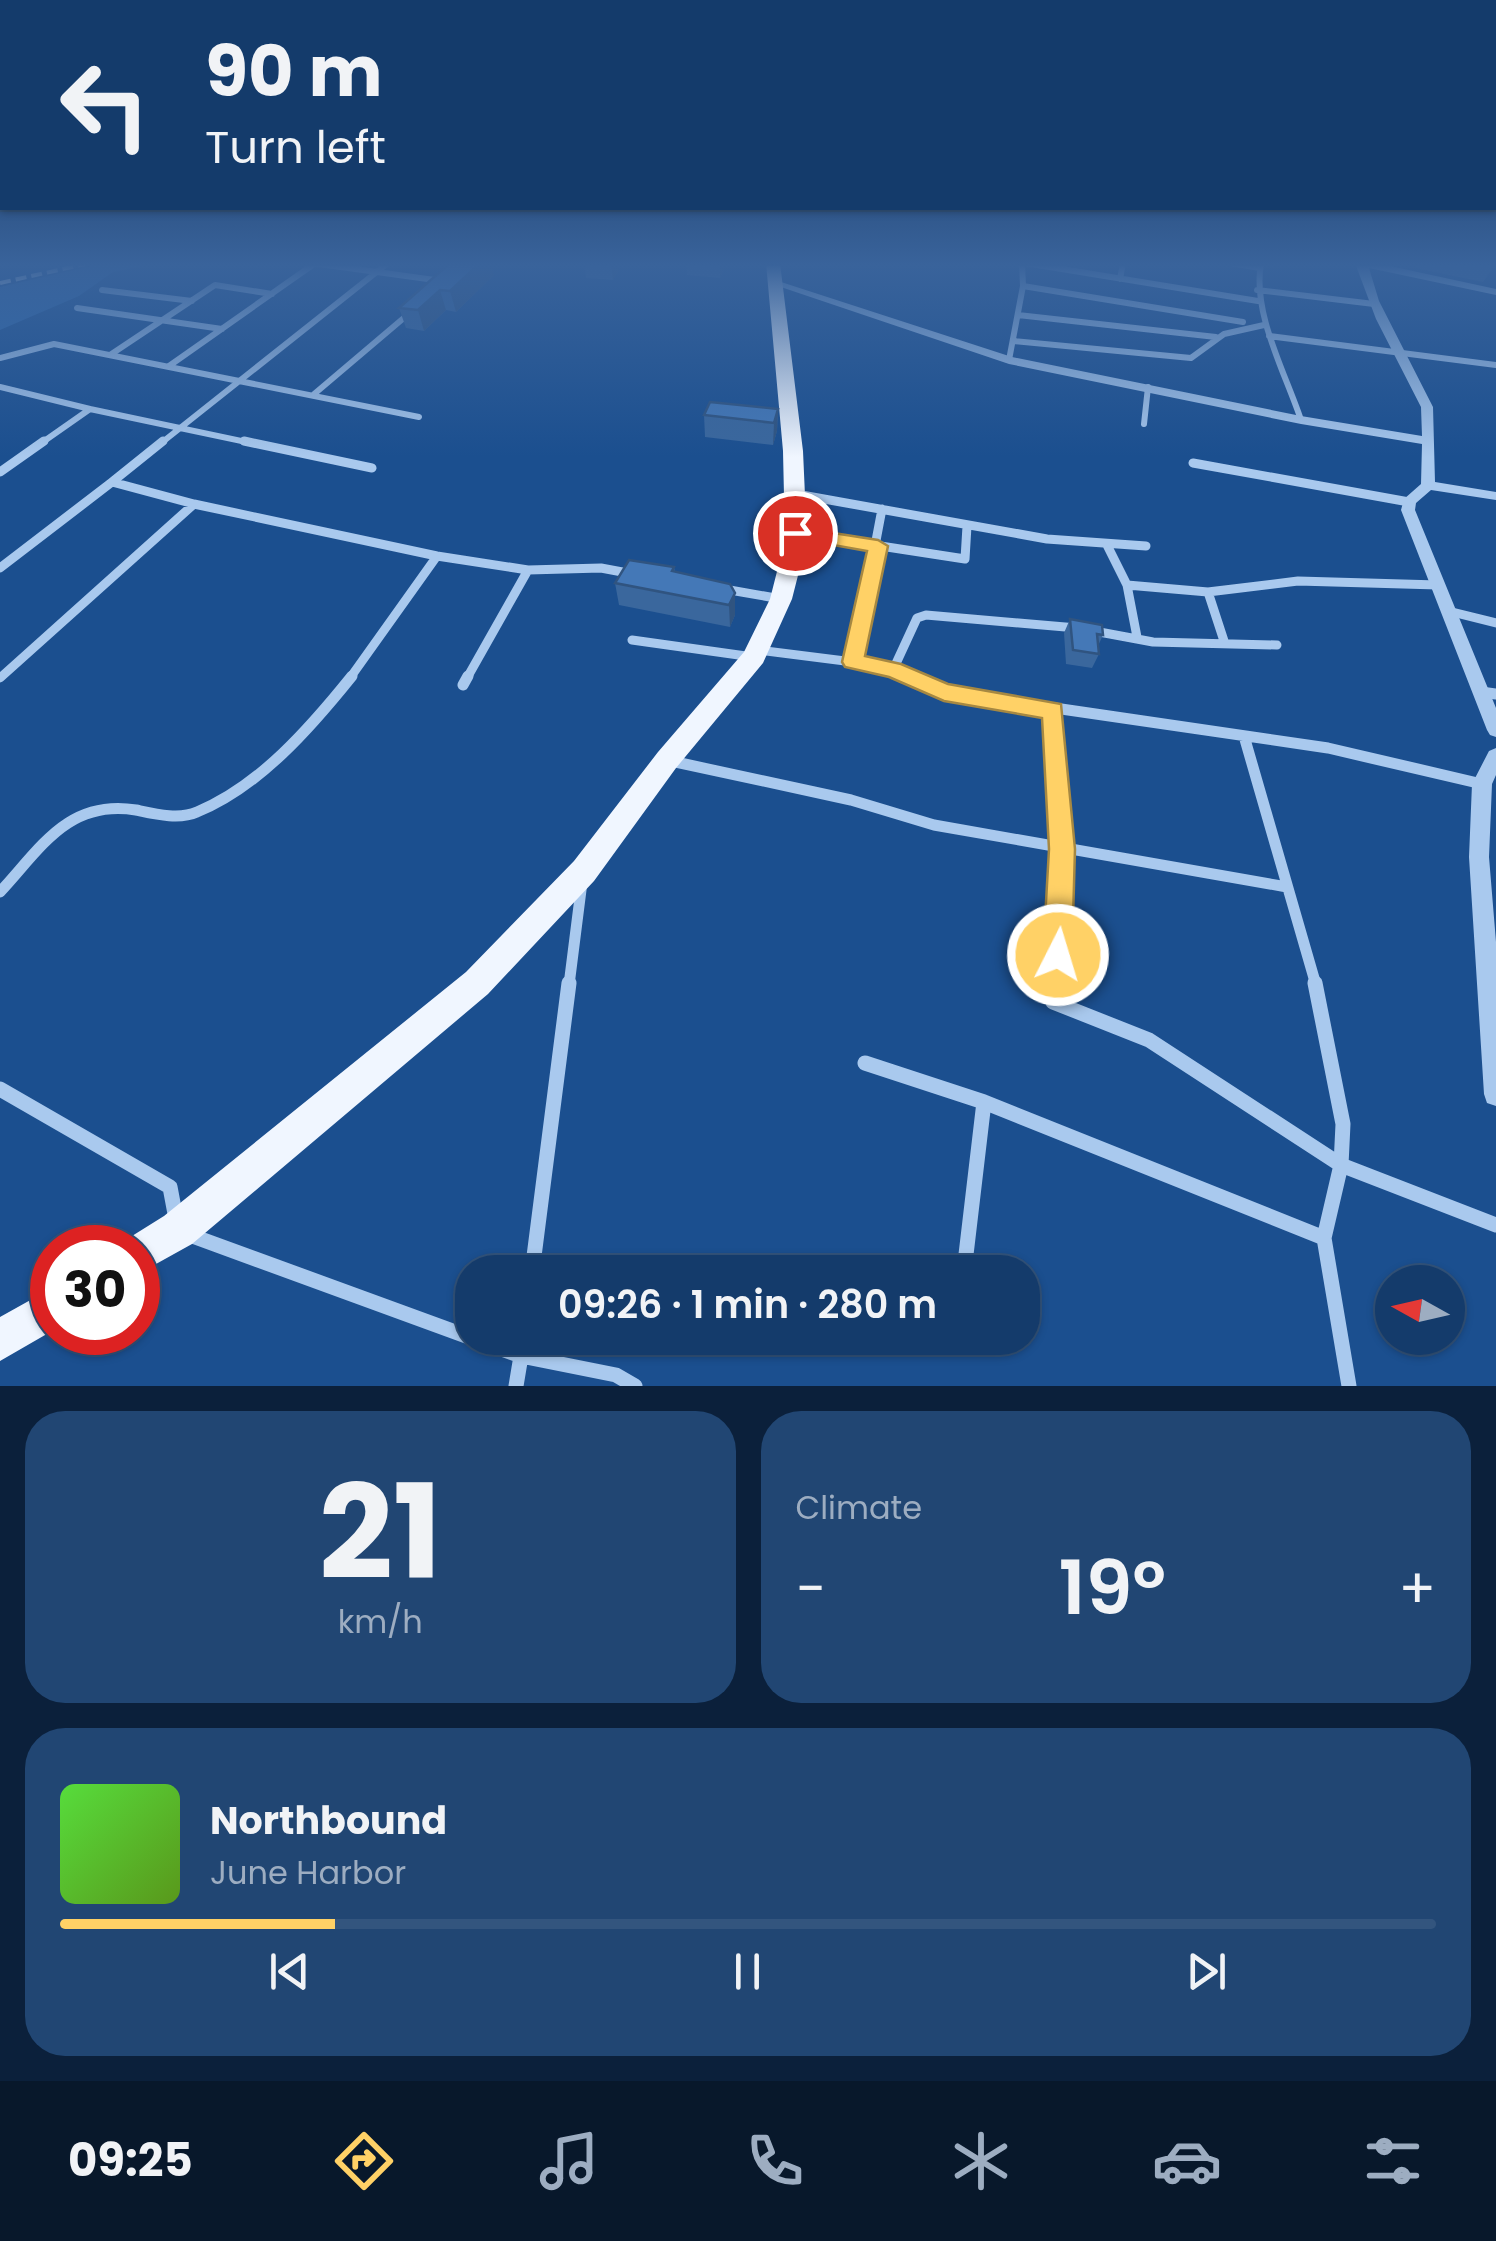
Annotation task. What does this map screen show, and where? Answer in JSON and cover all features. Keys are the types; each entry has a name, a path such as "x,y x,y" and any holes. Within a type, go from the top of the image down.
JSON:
{"main road":[{"path":"160,1241 478,983 584,871 667,760 756,654 781,599 795,533 778,328"},
{"path":"0,1340 30,1322"}],"street":[{"path":"109,356 153,328"},
{"path":"216,328 222,329"},
{"path":"0,568 307,328"},
{"path":"313,395 392,328"},
{"path":"921,328 1009,360 1426,442"},
{"path":"1009,360 1016,328"},
{"path":"1132,328 1216,337"},
{"path":"1014,341 1192,358 1216,337 1235,328"},
{"path":"1265,328 1282,359 1300,420"},
{"path":"1388,328 1429,412 1428,485"},
{"path":"169,366 222,329"},
{"path":"1269,336 1496,365"},
{"path":"0,358 14,357 42,344 419,416"},
{"path":"0,387 372,468"},
{"path":"1144,424 1148,387"},
{"path":"0,472 90,409"},
{"path":"1193,463 1409,502"},
{"path":"112,482 194,504 437,556 528,570 602,568 638,574"},
{"path":"1428,485 1496,496"},
{"path":"1428,485 1409,502 1408,510 1448,612 1488,693 1496,730"},
{"path":"794,494 968,526 1107,545 1146,546"},
{"path":"0,678 194,504"},
{"path":"853,662 882,510"},
{"path":"795,533 965,559 968,526"},
{"path":"1107,545 1127,586 1137,637"},
{"path":"0,892 68,822 86,811 100,806 180,818 196,813 291,748 326,711 437,556"},
{"path":"463,685 528,570"},
{"path":"1127,586 1208,592 1298,581 1438,584"},
{"path":"709,586 781,599"},
{"path":"1208,592 1225,644"},
{"path":"1448,612 1496,623"},
{"path":"893,670 918,618 926,615 1020,620 1152,642 1276,645"},
{"path":"632,640 853,662 893,670 944,692 1328,748 1482,784"},
{"path":"1053,710 1062,849 1062,918 1054,1002 1150,1040 1341,1165 1496,1225"},
{"path":"1244,736 1316,987 1338,1082 1343,1124 1341,1165 1324,1238 1349,1386"},
{"path":"1496,756 1482,784 1496,1094"},
{"path":"667,760 851,800 934,825 1287,887"},
{"path":"534,1255 584,871"},
{"path":"866,1063 1096,1144 1324,1238"},
{"path":"0,1089 170,1187 178,1230 455,1324"},
{"path":"966,1255 984,1102"},
{"path":"516,1386 521,1355"},
{"path":"549,1355 616,1375 635,1386"}],"building":[{"path":"710,402 778,409 774,423 704,415"},
{"path":"629,560 674,567 672,571 730,584 735,593 729,605 615,583"},
{"path":"1070,619 1102,625 1103,635 1097,634 1099,654 1073,650"}],"route":[{"path":"795,533 878,546 853,662 893,670 944,692 1053,710 1062,849 1058,955"}]}
